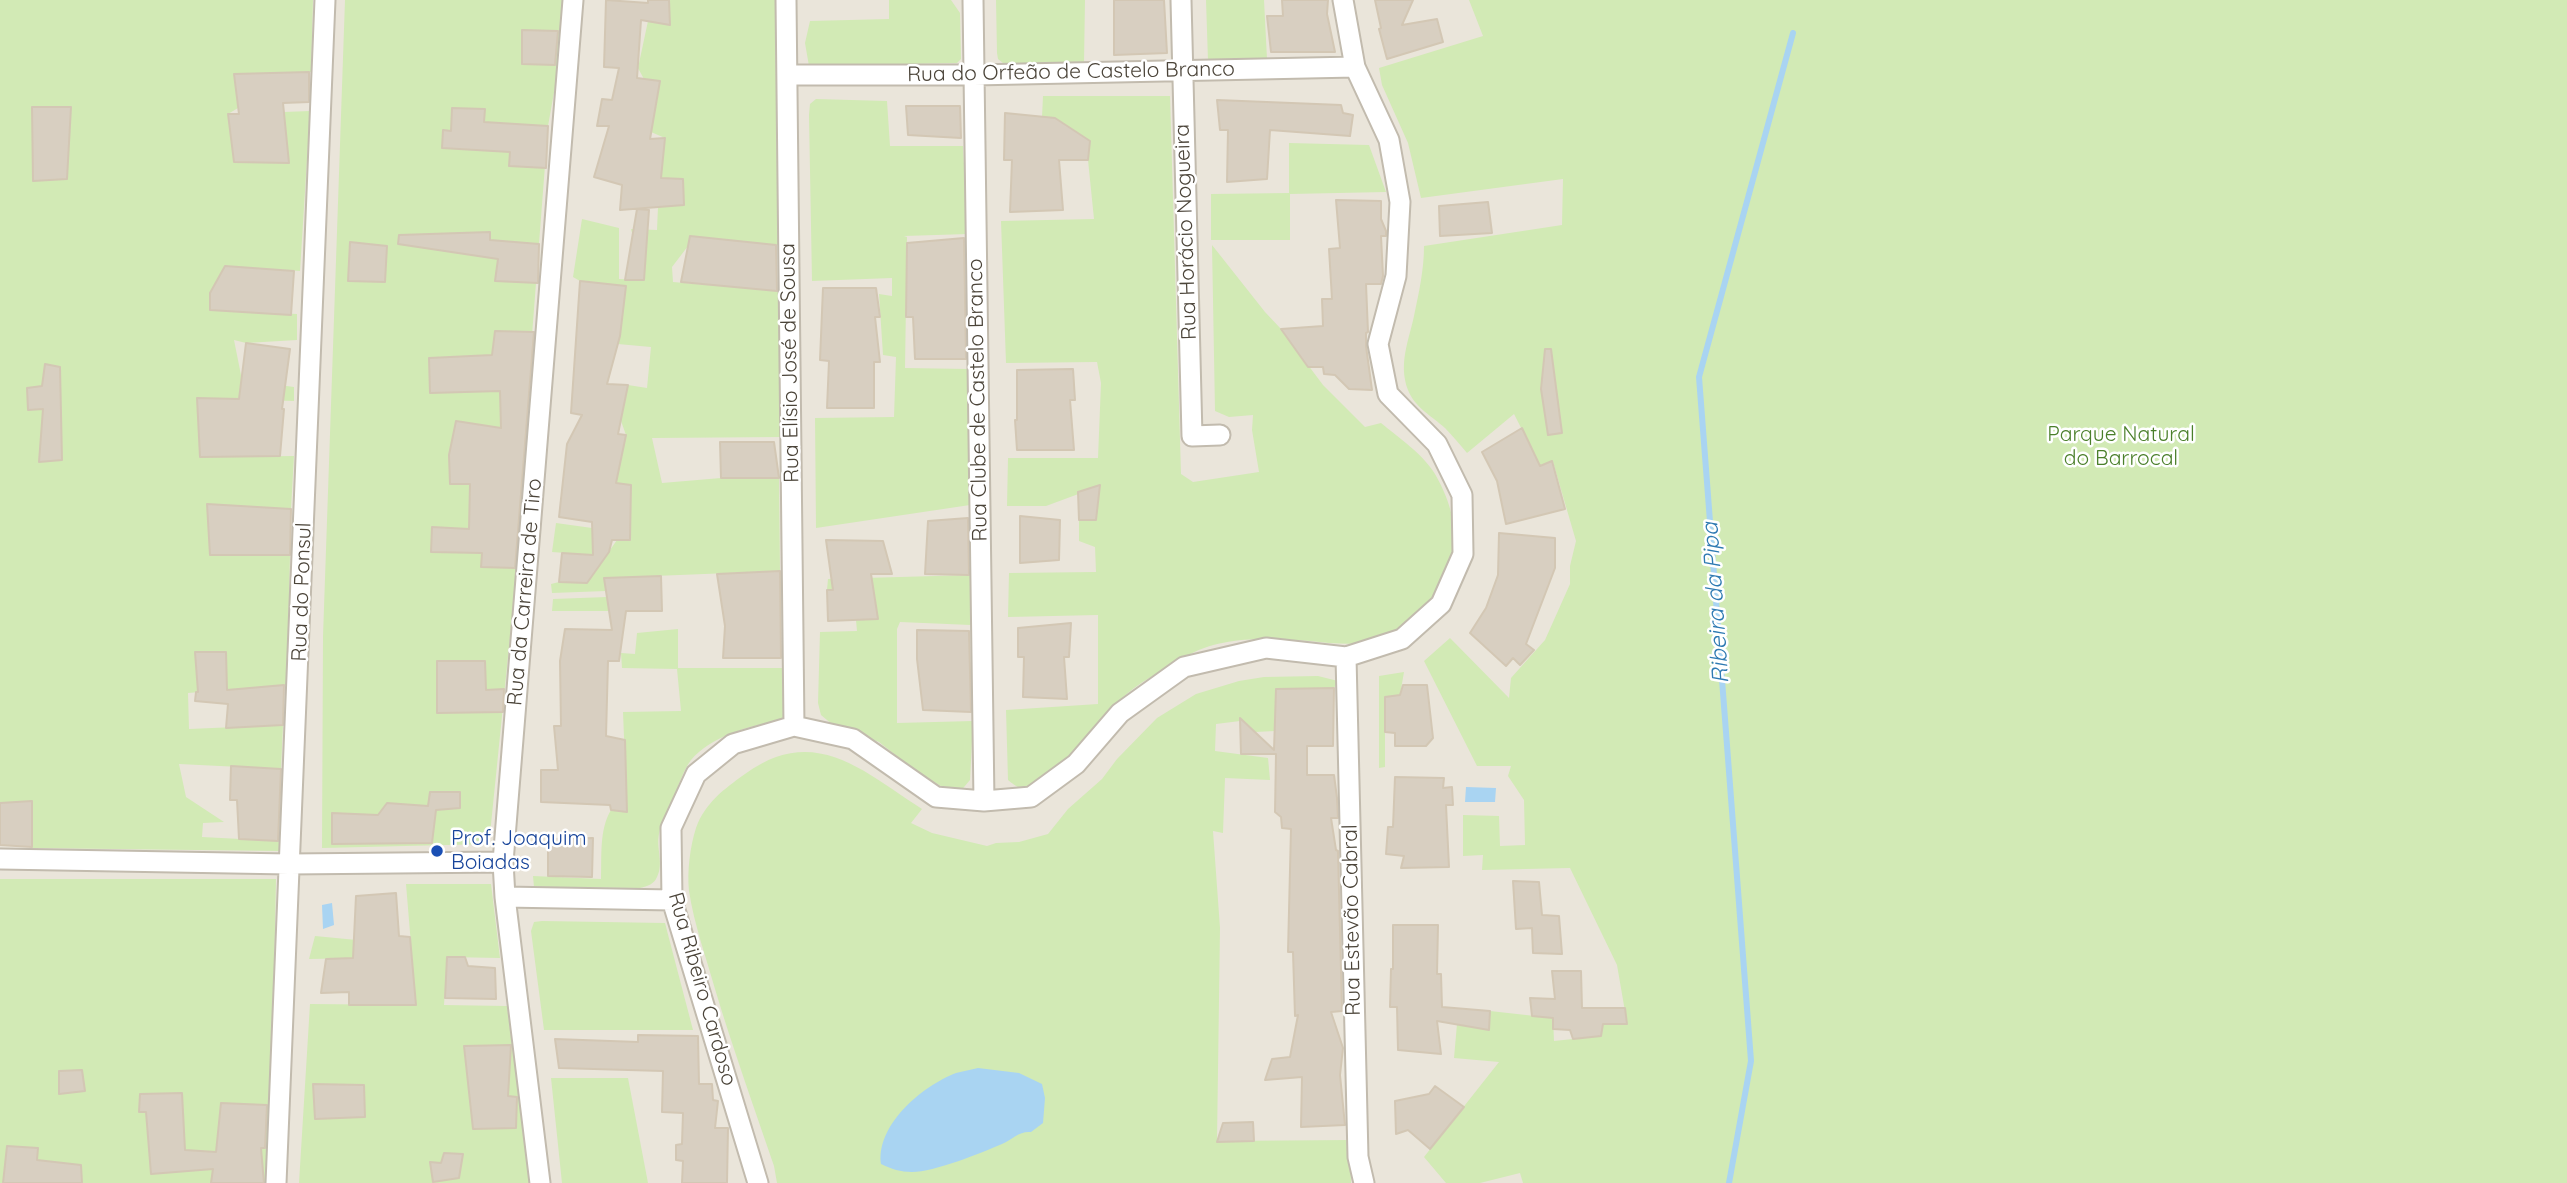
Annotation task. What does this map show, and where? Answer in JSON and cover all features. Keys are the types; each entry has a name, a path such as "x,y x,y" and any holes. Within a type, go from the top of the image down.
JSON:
{"street":[{"name":"Rua do Ponsul","path":"276,1183 299,688 325,0"},
{"name":"Rua da Carreira de Tiro","path":"540,1183 503,862 573,0"},
{"name":"Rua Elísio José de Sousa","path":"786,0 794,726"},
{"name":"Rua Clube de Castelo Branco","path":"973,0 984,801"},
{"name":"Rua Horácio Nogueira","path":"1181,0 1192,436 1220,435"},
{"path":"1343,0 1355,67 1389,140 1400,202 1396,276 1378,344 1388,394 1437,444 1462,495 1463,554 1441,604 1402,639 1346,657"},
{"name":"Rua do Orfeão de Castelo Branco","path":"788,75 974,75 1355,67"},
{"name":"Rua Ribeiro Cardoso","path":"758,1183 672,900 671,828 696,774 733,744 794,726 853,739 936,797 984,801 1031,797 1076,764 1121,713 1184,667 1266,648 1346,657"},
{"name":"Rua Estevão Cabral","path":"1346,657 1358,1157 1364,1183"},
{"path":"0,859 289,864 503,862"},
{"path":"505,897 672,900"}],"shaded area":[{"path":"0,0 1550,0 1711,1183 0,1183"}],"green space":[{"path":"0,0 313,0 311,72 235,74 238,108 228,114 235,162 288,163 284,112 310,111 300,271 225,266 210,293 210,310 297,314 297,340 246,343 234,340 242,380 294,387 294,401 198,398 201,457 294,456 291,509 207,504 210,555 290,555 287,685 188,693 189,729 283,725 281,769 179,764 186,797 224,822 203,823 202,837 279,841 279,851 32,848 32,802 0,803","holes":["32,107 71,107 67,179 33,181","45,364 62,460 40,462 43,409 28,410 27,388 42,386"]},
{"path":"345,0 562,0 558,70 548,126 520,492 517,568 489,844 322,848 323,636"},
{"path":"669,0 775,0 778,245 691,236 688,246 672,267 673,282 778,291 782,437 652,438 662,483 721,478 779,478 780,571 604,578 606,591 552,593 551,584 587,583 617,540 630,539 631,485 616,483 626,435 621,421 628,385 647,388 651,347 618,344 625,286 580,281 573,277 582,219 619,228 619,279 644,280 647,240 633,237 631,229 657,230 658,207 684,204 683,180 661,178 665,138 644,129 645,106 656,107 660,82 644,79 638,68 648,21 670,24"},
{"path":"889,0 951,0 960,13 961,59 957,63 809,66 805,43 810,21 889,19"},
{"path":"996,0 1085,0 1084,63 1003,63 998,59 997,53"},
{"path":"1206,0 1264,0 1267,59 1208,61"},
{"name":"Parque Natural do Barrocal","path":"1469,0 2567,0 2567,1183 1523,1183 1520,1173 1480,1183 1446,1183 1424,1157 1499,1062 1454,1058 1457,1024 1489,1030 1490,1011 1553,1018 1554,1041 1601,1036 1603,1024 1627,1023 1617,965 1570,868 1482,870 1483,855 1463,856 1463,815 1499,816 1500,846 1525,845 1524,800 1508,776 1511,766 1477,766 1424,661 1450,638 1509,698 1511,678 1545,640 1570,584 1570,566 1576,541 1553,462 1540,465 1514,414 1467,453 1445,428 1415,402 1405,380 1405,352 1421,281 1424,246 1562,225 1563,179 1421,198 1408,143 1382,85 1379,68 1483,36"},
{"path":"1043,96 1170,96 1181,474 1193,482 1259,472 1252,430 1253,415 1229,417 1215,411 1212,245 1323,385 1365,427 1381,423 1430,467 1449,505 1454,528 1454,550 1438,590 1404,628 1392,635 1357,644 1278,639 1230,641 1199,650 1134,688 1059,767 1032,786 1021,788 1008,780 1006,710 1098,704 1098,615 1008,617 1009,573 1096,572 1095,547 1079,541 1079,520 1100,486 1046,506 1007,506 1008,458 1098,458 1101,383 1097,362 1006,363 1001,221 1094,219 1088,160 1090,142 1055,118 1042,117"},
{"path":"816,99 887,101 890,146 963,146 968,234 904,236 907,237 905,368 969,369 970,505 816,528 815,418 894,417 896,357 883,355 879,294 892,296 892,278 812,281 809,115 810,104"},
{"path":"1289,143 1369,145 1386,192 1290,194 1290,240 1211,240 1211,194 1289,193"},
{"path":"556,523 592,528 593,555 552,552"},
{"path":"971,575 971,625 900,622 897,629 897,723 973,721 970,780 959,793 944,788 913,769 879,742 833,725 821,715 818,703 820,632 857,631 856,620 877,619 827,590 828,579"},
{"path":"607,597 609,611 552,611 553,599"},
{"path":"678,629 678,668 784,668 783,717 778,722 743,729 719,739 691,760 661,825 658,839 660,867 652,883 640,888 534,887 533,876 601,879 602,843 607,818 611,810 627,811 623,712 681,711 677,669 622,668 621,653 635,654 637,633"},
{"path":"1404,672 1400,695 1385,697 1385,767 1379,768 1379,676"},
{"path":"1318,676 1338,681 1334,688 1276,689 1275,731 1255,732 1240,721 1216,724 1215,751 1268,758 1270,780 1225,778 1223,833 1213,831 1220,928 1217,1141 1350,1140 1351,1183 777,1183 774,1166 715,989 689,891 688,875 696,828 716,797 745,774 770,759 794,753 816,753 838,758 859,768 922,809 911,823 932,833 987,846 1019,842 1048,834 1068,809 1102,779 1117,759 1157,718 1196,694 1239,681 1264,677"},
{"path":"0,879 276,879 270,1183 0,1183"},
{"path":"406,884 491,884 500,958 447,957 444,1005 507,1006 530,1183 299,1183 310,1004 416,1005"},
{"path":"534,922 665,923 693,1030 544,1030 531,931"},
{"path":"315,936 367,941 370,958 309,959"},
{"path":"551,1078 628,1078 648,1183 562,1183"}],"water":[{"path":"1466,787 1496,788 1495,802 1465,802"},
{"path":"332,903 334,925 323,929 322,905"},
{"path":"978,1068 1019,1073 1042,1084 1045,1098 1043,1123 1031,1132 1019,1134 993,1148 932,1169 908,1172 881,1164 881,1149 886,1135 894,1121 916,1097 943,1079"}],"building":[{"path":"606,0 648,3 648,0 669,0 670,25 641,20 637,78 660,81 650,139 665,138 661,178 683,179 684,205 620,210 622,185 594,177 609,126 597,126 602,99 612,100 619,68 604,67"},
{"path":"1114,0 1164,0 1167,53 1114,55"},
{"path":"1282,0 1328,0 1327,14 1335,52 1271,52 1267,16 1283,16"},
{"path":"1375,0 1413,0 1402,25 1437,19 1443,42 1387,59"},
{"path":"522,30 558,31 555,65 522,64"},
{"path":"309,72 309,102 283,103 289,163 234,162 228,114 239,114 234,74"},
{"path":"1217,100 1341,105 1343,113 1353,115 1350,136 1270,130 1267,179 1227,182 1228,130 1220,130"},
{"path":"906,106 960,106 961,138 908,135"},
{"path":"32,107 71,107 67,179 33,181"},
{"path":"452,108 485,109 484,122 548,126 546,168 509,166 510,152 442,148 443,130 451,131"},
{"path":"1005,113 1055,118 1090,141 1088,160 1059,160 1063,210 1010,212 1012,160 1004,160"},
{"path":"1336,200 1381,201 1381,219 1386,231 1386,236 1381,236 1383,276 1381,284 1366,284 1366,346 1372,390 1349,389 1335,375 1324,374 1323,367 1308,367 1281,329 1323,326 1322,299 1332,299 1329,249 1340,248"},
{"path":"1488,202 1492,233 1440,236 1439,206"},
{"path":"637,209 649,210 644,280 625,280"},
{"path":"490,232 490,240 539,244 538,283 495,281 498,259 398,244 399,235"},
{"path":"690,236 776,245 777,291 681,282"},
{"path":"964,238 966,359 915,359 913,317 906,317 907,243"},
{"path":"350,242 387,246 385,282 348,281"},
{"path":"225,266 294,271 291,315 210,310 210,293"},
{"path":"580,281 626,286 620,336 607,384 628,385 618,434 626,435 616,483 631,485 630,540 612,540 609,552 587,583 559,582 562,553 593,555 592,522 559,517 567,444 582,415 571,413"},
{"path":"823,288 876,288 880,317 875,317 880,362 874,362 874,408 827,408 829,361 820,360"},
{"path":"495,331 534,332 515,568 481,567 482,553 431,552 432,527 469,529 470,484 450,484 449,455 456,421 501,428 500,391 430,393 429,358 492,355"},
{"path":"246,343 290,349 282,409 280,456 200,457 197,398 239,399"},
{"path":"1545,349 1551,349 1562,433 1548,435 1541,389"},
{"path":"45,364 60,367 62,460 39,462 43,409 28,410 27,388 42,386"},
{"path":"1073,369 1075,400 1070,400 1074,450 1017,450 1017,370"},
{"path":"1522,428 1540,466 1552,461 1565,509 1506,524 1497,481 1482,452"},
{"path":"720,442 774,442 779,478 721,478"},
{"path":"1100,485 1096,520 1079,520 1078,492"},
{"path":"207,504 291,509 290,555 210,555"},
{"path":"1020,516 1060,520 1059,560 1020,563"},
{"path":"968,518 969,575 925,574 928,521"},
{"path":"1499,533 1555,538 1555,568 1526,644 1534,650 1520,665 1513,658 1506,666 1470,633 1486,608 1498,575"},
{"path":"826,540 883,541 892,574 871,574 878,619 828,621 827,590 833,590"},
{"path":"780,571 781,658 723,658 725,626 717,574"},
{"path":"661,576 662,611 626,611 619,661 608,661 606,736 625,740 627,812 611,810 610,805 541,802 541,770 558,770 554,726 561,726 560,661 565,629 612,630 604,578"},
{"path":"1071,623 1069,657 1064,657 1067,699 1023,697 1024,657 1018,657 1018,628"},
{"path":"917,630 969,631 971,712 923,710 917,659"},
{"path":"195,652 226,652 227,690 284,685 283,725 226,728 228,704 195,701 198,692"},
{"path":"437,661 485,661 486,690 504,689 503,712 437,713"},
{"path":"1403,685 1427,685 1433,738 1426,746 1395,746 1395,733 1385,732 1385,697 1400,695"},
{"path":"1334,688 1333,746 1307,746 1307,775 1334,775 1337,798 1338,818 1331,818 1338,851 1342,1011 1331,1012 1343,1048 1340,1075 1345,1125 1301,1127 1302,1077 1265,1080 1272,1059 1290,1057 1298,1015 1295,1016 1293,952 1288,952 1291,829 1282,828 1281,817 1275,812 1276,754 1241,754 1240,718 1274,750 1276,689"},
{"path":"231,766 281,769 278,841 239,839 237,800 230,800"},
{"path":"1395,777 1444,778 1443,788 1452,787 1453,805 1446,805 1449,867 1401,868 1404,856 1386,854 1388,827 1393,827"},
{"path":"430,792 460,792 460,808 436,810 432,843 332,844 332,813 378,815 387,803 428,806"},
{"path":"32,801 32,847 0,845 0,803"},
{"path":"593,838 592,877 548,876 548,839"},
{"path":"1513,881 1539,882 1542,915 1559,916 1562,954 1533,953 1532,928 1516,929"},
{"path":"396,893 399,936 410,937 416,1005 349,1005 349,992 321,993 326,959 353,958 356,896"},
{"path":"1393,925 1438,925 1437,974 1441,974 1442,1007 1490,1011 1489,1030 1437,1021 1441,1054 1398,1050 1397,1007 1390,1007"},
{"path":"447,957 465,957 468,966 495,968 496,999 445,998"},
{"path":"1552,971 1581,971 1582,1008 1625,1008 1627,1024 1603,1024 1601,1036 1573,1039 1570,1030 1553,1029 1553,1018 1532,1016 1530,998 1555,999"},
{"path":"638,1035 698,1036 699,1084 712,1084 713,1100 718,1101 715,1128 728,1128 727,1183 682,1183 683,1161 676,1160 676,1145 682,1144 683,1113 662,1112 663,1071 559,1068 555,1039 638,1042"},
{"path":"511,1045 508,1096 517,1097 516,1128 473,1129 464,1046"},
{"path":"82,1070 85,1091 59,1094 59,1071"},
{"path":"313,1084 364,1085 365,1117 315,1119"},
{"path":"1435,1086 1464,1107 1430,1149 1408,1130 1396,1134 1395,1101 1429,1094"},
{"path":"182,1093 185,1150 216,1152 221,1103 267,1105 265,1148 261,1148 264,1183 211,1183 213,1169 151,1174 146,1112 139,1112 140,1094"},
{"path":"1253,1122 1254,1141 1217,1142 1223,1123"},
{"path":"7,1146 38,1148 37,1160 81,1165 82,1183 3,1183"},
{"path":"444,1153 463,1154 459,1178 433,1182 430,1162 441,1163"}],"waterway":[{"name":"Ribeira da Pipa","path":"1729,1183 1751,1061 1699,377 1793,33"}],"place":[{"name":"Prof. Joaquim Boiadas","path":"437,851"}]}
